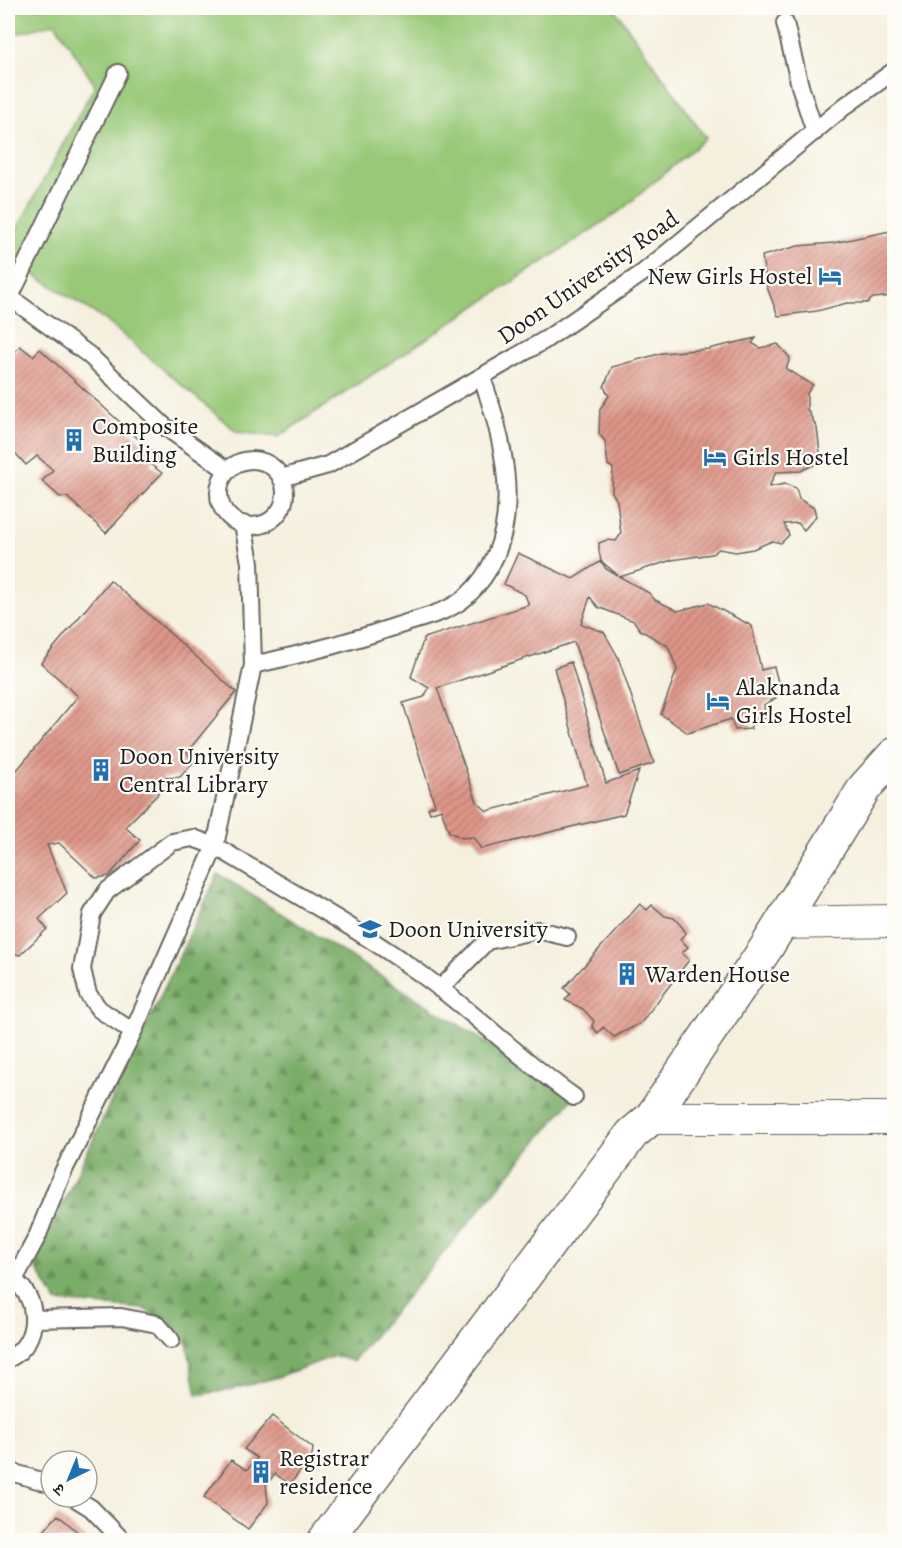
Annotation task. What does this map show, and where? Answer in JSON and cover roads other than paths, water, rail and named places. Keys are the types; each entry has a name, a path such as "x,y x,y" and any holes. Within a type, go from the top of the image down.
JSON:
{"main road":[{"path":"325,1540 632,1134 651,1118 781,923 865,787 894,755"}],"street":[{"path":"781,923 894,921"},
{"path":"651,1118 894,1118"}],"lane":[{"path":"785,23 800,86 815,132"},
{"name":"Doon University Road","path":"281,478 328,465 545,340 645,272 815,132 894,71"},
{"path":"118,73 9,296 89,355 164,426 228,471"},
{"path":"253,665 350,643 443,611 466,597 500,550 507,519 498,432 482,378"},
{"path":"246,460 266,463 281,478 285,497 276,515 259,525 243,524 231,518 220,500 220,490 228,471 246,460"},
{"path":"8,1359 24,1346 31,1333 34,1319 32,1304 25,1291 11,1278 37,1237 62,1174 133,1032 215,846 253,665 250,563 243,524"},
{"path":"133,1032 99,1010 88,994 82,969 92,914 107,891 172,842 193,838 215,846 357,931 440,989 535,1070 574,1097"},
{"path":"440,989 487,941 538,930 567,937"},
{"path":"34,1319 121,1317 158,1324 171,1340"},
{"path":"8,1471 39,1480"},
{"path":"93,1509 122,1540"}],"place":[{"name":"New Girls Hostel","path":"830,276"},
{"name":"Composite Building","path":"74,440"},
{"name":"Girls Hostel","path":"715,457"},
{"name":"Alaknanda Girls Hostel","path":"718,701"},
{"name":"Doon University Central Library","path":"101,770"},
{"name":"Doon University","path":"370,929"},
{"name":"Warden House","path":"627,974"},
{"name":"Registrar residence","path":"261,1472"}]}
